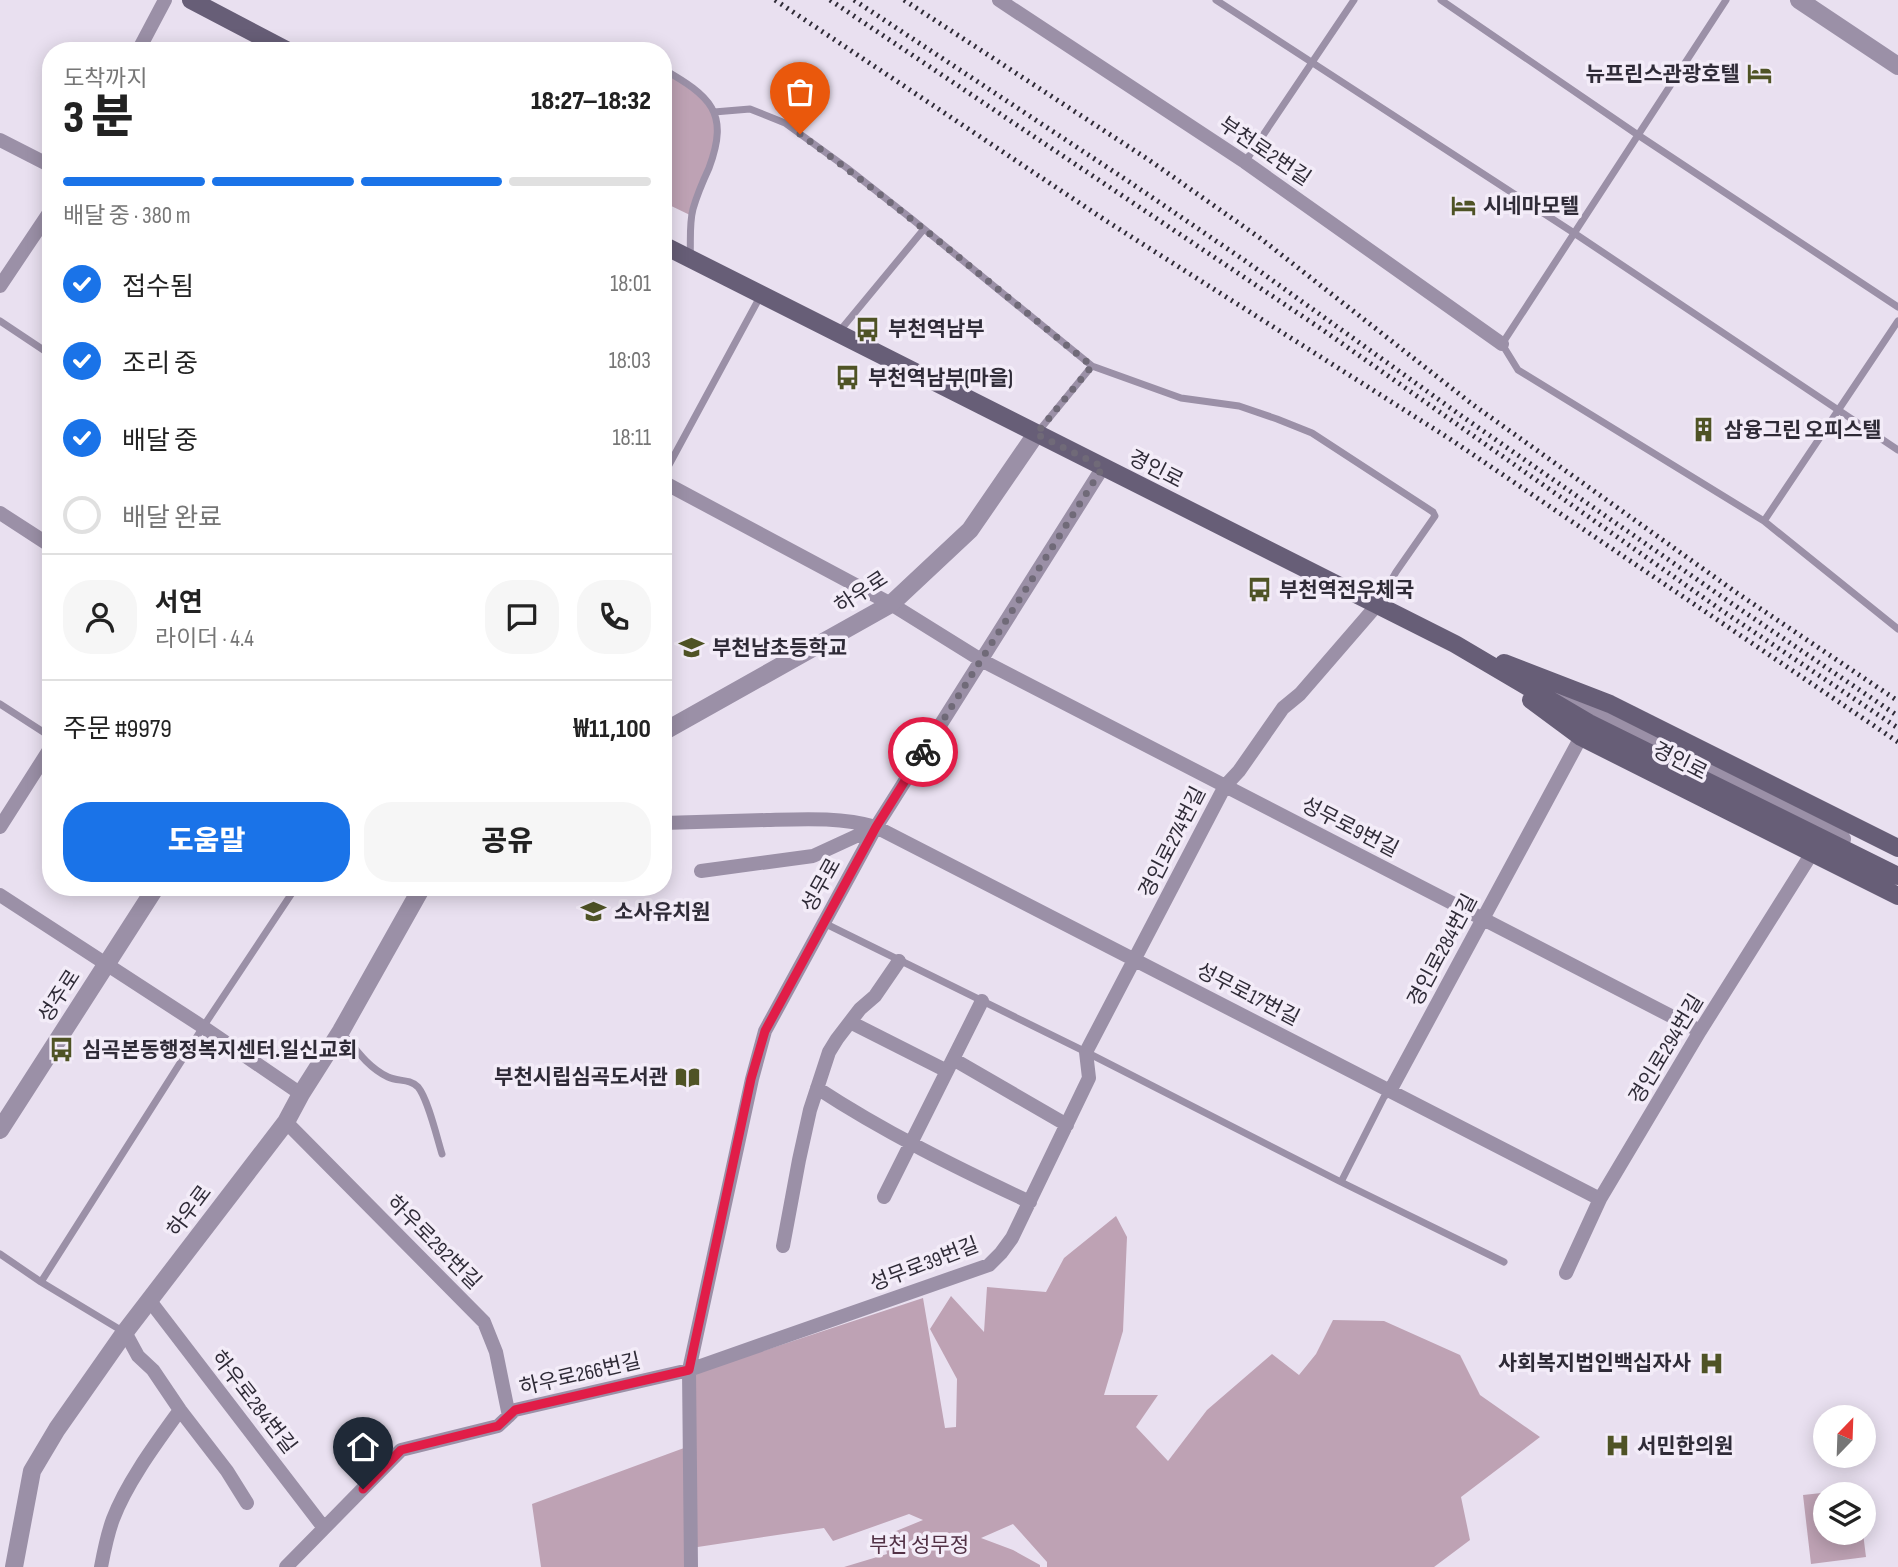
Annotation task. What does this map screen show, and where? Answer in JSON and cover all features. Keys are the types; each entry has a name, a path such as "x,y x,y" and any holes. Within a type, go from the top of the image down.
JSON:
{"main road":[{"path":"191,0 271,42"},
{"name":"경인로","path":"672,249 1455,644 1589,723 1895,862"},
{"name":"경인로","path":"1455,644 1581,737 1898,896"},
{"name":"경인로","path":"1455,644 1610,704 1895,862"}],"street":[{"path":"143,42 165,0"},
{"name":"부천로2번길","path":"999,0 1245,162 1502,344"},
{"path":"1799,0 1898,66"},
{"path":"0,140 42,161"},
{"path":"0,286 42,223"},
{"name":"하우로","path":"672,727 891,604 970,530 1036,434"},
{"name":"성무로","path":"691,1567 689,1370 751,1079 765,1031 876,827 1103,467"},
{"name":"성무로9번길","path":"672,487 891,604 981,660 1700,1031"},
{"path":"0,513 42,540"},
{"name":"경인로274번길","path":"1086,1052 1225,786 1239,771 1283,708 1300,694 1377,605"},
{"name":"경인로284번길","path":"1390,1091 1581,737"},
{"path":"0,827 42,761"},
{"name":"성무로17번길","path":"672,823 841,820 876,827 1600,1199"},
{"path":"701,871 813,856 876,827"},
{"name":"경인로294번길","path":"1566,1273 1600,1199 1700,1031 1812,853"},
{"path":"0,895 301,1094"},
{"name":"성주로","path":"0,1130 150,896"},
{"name":"하우로","path":"14,1567 32,1471 57,1429 125,1332 286,1122 417,896"},
{"path":"783,1246 799,1160 829,1052 836,1039 860,1009 875,996 899,961"},
{"path":"884,1197 982,1001"},
{"path":"850,1022 950,1065 1067,1125"},
{"name":"성무로39번길","path":"689,1370 989,1265 1002,1253 1012,1238 1089,1078 1086,1052"},
{"path":"817,1088 865,1119 963,1171 1030,1202"},
{"name":"하우로292번길","path":"286,1122 484,1322 496,1352 509,1416"},
{"name":"하우로284번길","path":"150,1301 324,1528"},
{"path":"125,1332 138,1356 153,1370 227,1471 247,1503"},
{"name":"하우로266번길","path":"285,1567 401,1450 498,1426 515,1410 689,1370"},
{"path":"101,1567 105,1542 115,1515 141,1466 180,1410"}],"lane":[{"path":"1216,0 1574,233 1898,450"},
{"path":"1245,162 1354,0"},
{"path":"1441,0 1638,135 1898,307"},
{"path":"1726,0 1502,344 1518,370 1764,521 1898,629"},
{"path":"672,74 701,95 717,123 718,141 693,208 690,258"},
{"path":"713,112 750,109 785,123 847,168 1092,366 1181,398 1238,407 1312,433 1433,512 1435,516 1377,605"},
{"path":"838,333 924,229"},
{"path":"672,460 762,295"},
{"path":"0,321 42,349"},
{"path":"1764,521 1898,321"},
{"path":"1036,434 1092,366"},
{"path":"0,704 42,731"},
{"path":"41,1282 203,1027 290,896"},
{"path":"824,923 1504,1262"},
{"path":"341,1031 369,1066 390,1078 407,1080 418,1088 431,1116 442,1154"},
{"name":"경인로284번길","path":"1341,1182 1384,1097 1390,1091"},
{"path":"0,1254 125,1332"}],"green space":[{"path":"672,75 693,87 716,118 715,150 692,216 672,206"},
{"name":"부천 성무정","path":"1116,1216 1127,1237 1123,1331 1104,1395 1158,1395 1136,1427 1168,1461 1207,1410 1272,1354 1299,1375 1316,1354 1333,1320 1384,1321 1460,1355 1480,1395 1540,1437 1461,1497 1470,1540 1434,1567 1047,1567 1047,1562 1013,1524 981,1538 1013,1550 1040,1567 844,1567 887,1554 884,1536 923,1520 909,1514 833,1541 824,1528 691,1548 696,1373 923,1298 945,1428 956,1427 957,1379 930,1329 951,1296 984,1332 987,1287 1046,1292 1064,1258"},
{"path":"684,1448 689,1567 541,1567 532,1504"},
{"path":"1813,1494 1813,1545 1864,1545 1866,1557 1811,1564 1803,1495"}],"railway":[{"path":"775,0 1108,222 1447,437 1898,742"},
{"path":"830,0 1320,328 1724,612 1898,728"},
{"path":"854,0 1244,260 1463,417 1898,716"},
{"path":"904,0 1149,160 1260,238 1472,404 1737,593 1898,701"}],"way so far":[{"path":"800,134 913,220 1092,366 1036,434 1103,467 923,752"}],"place":[{"name":"뉴프린스관광호텔","path":"1760,74"},
{"name":"시네마모텔","path":"1463,206"},
{"name":"부천역남부","path":"868,329"},
{"name":"부천역남부(마을)","path":"848,378"},
{"name":"삼융그린 오피스텔","path":"1704,430"},
{"name":"부천역전우체국","path":"1259,590"},
{"name":"부천남초등학교","path":"692,648"},
{"name":"소사유치원","path":"594,912"},
{"name":"심곡본동행정복지센터.일신교회","path":"62,1050"},
{"name":"부천시립심곡도서관","path":"688,1077"},
{"name":"사회복지법인백십자사","path":"1711,1363"},
{"name":"서민한의원","path":"1617,1446"}],"route":[{"path":"363,1489 401,1450 498,1426 515,1410 689,1370 751,1079 765,1031 876,827 923,752"}]}
